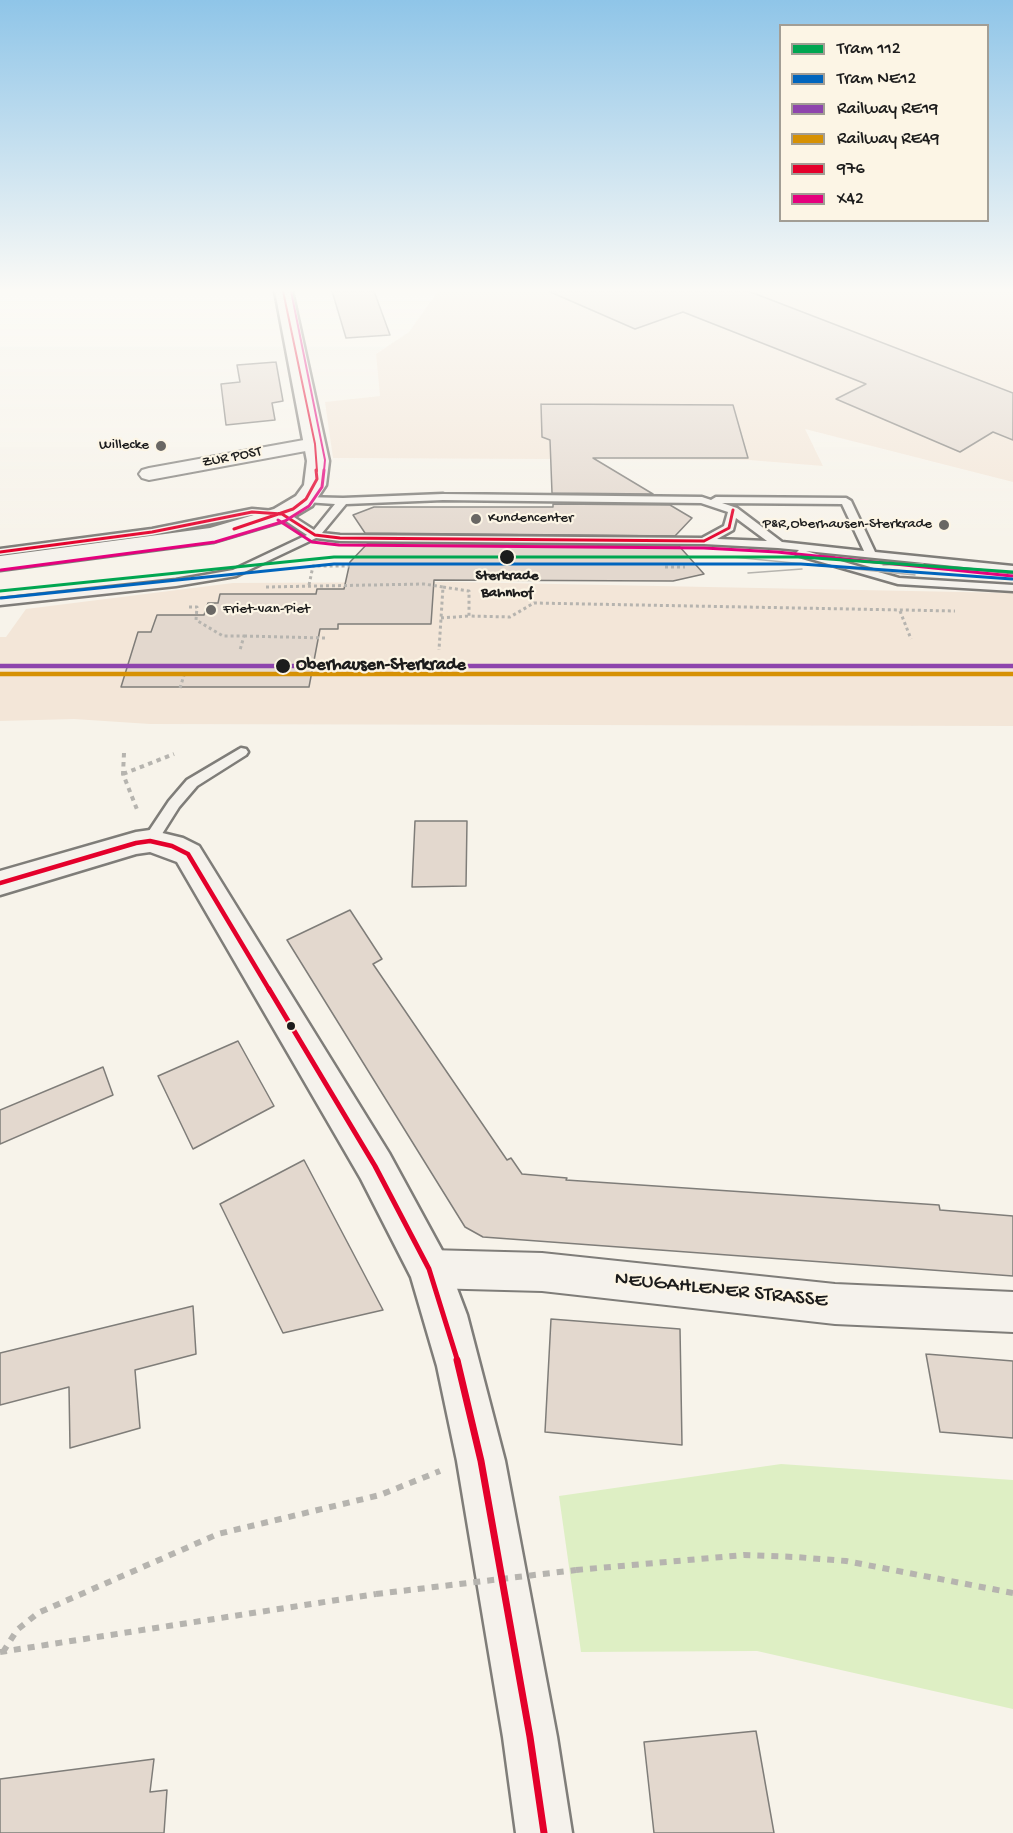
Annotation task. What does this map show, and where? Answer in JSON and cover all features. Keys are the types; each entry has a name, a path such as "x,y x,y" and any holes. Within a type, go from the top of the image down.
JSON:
{"main road":[{"path":"0,563 213,535 282,514 306,499 315,486 318,473 315,444 301,377"},
{"path":"0,883 150,841 172,846 188,855 375,1166 429,1269 451,1336 481,1461 530,1737 544,1833"}],"street":[{"name":"ZUR POST","path":"149,474 315,444"},
{"name":"NEUGAHLENER STRASSE","path":"429,1269 542,1272 835,1304 1013,1312"}],"lane":[{"path":"306,499 343,501 421,497 846,501 871,554"},
{"path":"702,500 733,510 778,544 844,567 898,581 1013,588"},
{"path":"0,602 176,583 236,573 315,535 343,501"},
{"path":"704,541 729,528 733,510"},
{"path":"0,552 152,532 252,512 282,514 315,535 340,538 704,541 778,544 1013,569"},
{"path":"150,841 174,804 192,783 241,752"}],"path":[{"path":"309,585 313,566 350,566"},
{"path":"257,587 424,584 469,591 469,616"},
{"path":"439,650 443,587"},
{"path":"441,618 510,617 534,603 956,611"},
{"path":"181,607 198,608 196,620 223,636 325,638 325,641"},
{"path":"900,611 911,639"},
{"path":"240,650 244,636"},
{"path":"180,688 185,672"},
{"path":"124,753 123,774 174,754"},
{"path":"1,1652 17,1630 38,1613 218,1534 380,1495 438,1472 481,1461"},
{"path":"1,1652 376,1594 576,1570 744,1556 846,1561 1013,1593"}],"shaded area":[{"path":"378,377 1013,377 1013,482 805,429 823,466 749,460 333,458 325,402 380,396"},
{"path":"454,582 1013,593 1013,726 150,724 74,719 0,721 0,637 6,637 26,609 233,583"}],"green space":[{"path":"781,1464 1013,1480 1013,1709 757,1651 581,1652 559,1496"}],"building":[{"path":"239,377 279,377 283,401 272,403 275,420 226,425 221,384 240,382"},
{"path":"847,377 970,377 1013,393 1013,440 993,432 960,452 836,399 866,384"},
{"path":"541,404 733,405 748,458 593,458 653,494 552,493 550,440 542,437"},
{"path":"553,504 670,505 692,518 675,536 365,533 353,515 374,507 553,507"},
{"path":"368,543 679,546 704,574 673,581 434,580 431,624 338,624 338,629 320,629 309,687 121,687 138,632 151,632 157,615 204,615 208,603 218,603 220,594 316,594 317,589 344,589 350,562"},
{"path":"415,821 467,821 466,886 412,887"},
{"path":"350,910 382,959 373,964 507,1160 511,1158 522,1174 567,1178 566,1180 939,1205 940,1210 1013,1216 1013,1276 483,1237 465,1227 287,940"},
{"path":"238,1041 274,1106 193,1149 158,1076"},
{"path":"103,1067 113,1095 0,1144 0,1110"},
{"path":"304,1160 383,1310 283,1333 220,1204"},
{"path":"193,1306 196,1354 135,1370 140,1428 70,1448 69,1387 0,1405 0,1353"},
{"path":"551,1319 680,1329 682,1445 545,1432"},
{"path":"926,1354 1013,1361 1013,1438 940,1432"},
{"path":"756,1731 774,1833 654,1833 644,1742"},
{"path":"154,1759 150,1792 167,1790 164,1833 0,1833 0,1779"}],"tram line":[{"name":"112","path":"0,591 334,557 801,557 1013,572"},
{"path":"733,557 915,575"},
{"name":"NE12","path":"1,598 334,564 801,564 1012,579"},
{"path":"883,565 923,564"},
{"path":"748,573 802,569"}],"rail line":[{"name":"RE19","path":"0,666 1013,666"},
{"name":"RE49","path":"0,674 1013,674"}],"transit line":[{"name":"976","path":"234,529 293,509 306,499 317,479 315,444 301,377"},
{"name":"X42","path":"1,570 215,542 285,521 309,506 322,487 325,460 308,377"},
{"name":"976","path":"0,552 152,532 252,512 282,514 315,535 340,538 704,541 729,528 733,510"},
{"name":"X42","path":"278,520 312,542 339,545 704,548 777,552 1012,576"},
{"name":"976","path":"0,883 136,843 150,841 172,846 188,854 375,1166 429,1269 459,1366 481,1461 530,1737 544,1833"}],"place":[{"name":"Willecke","path":"161,446"},
{"name":"Kundencenter","path":"476,519"},
{"name":"P&R,Oberhausen-Sterkrade","path":"944,525"},
{"name":"Sterkrade Bahnhof","path":"507,557"},
{"name":"Friet-van-Piet","path":"211,610"},
{"name":"Oberhausen-Sterkrade","path":"283,666"}]}
